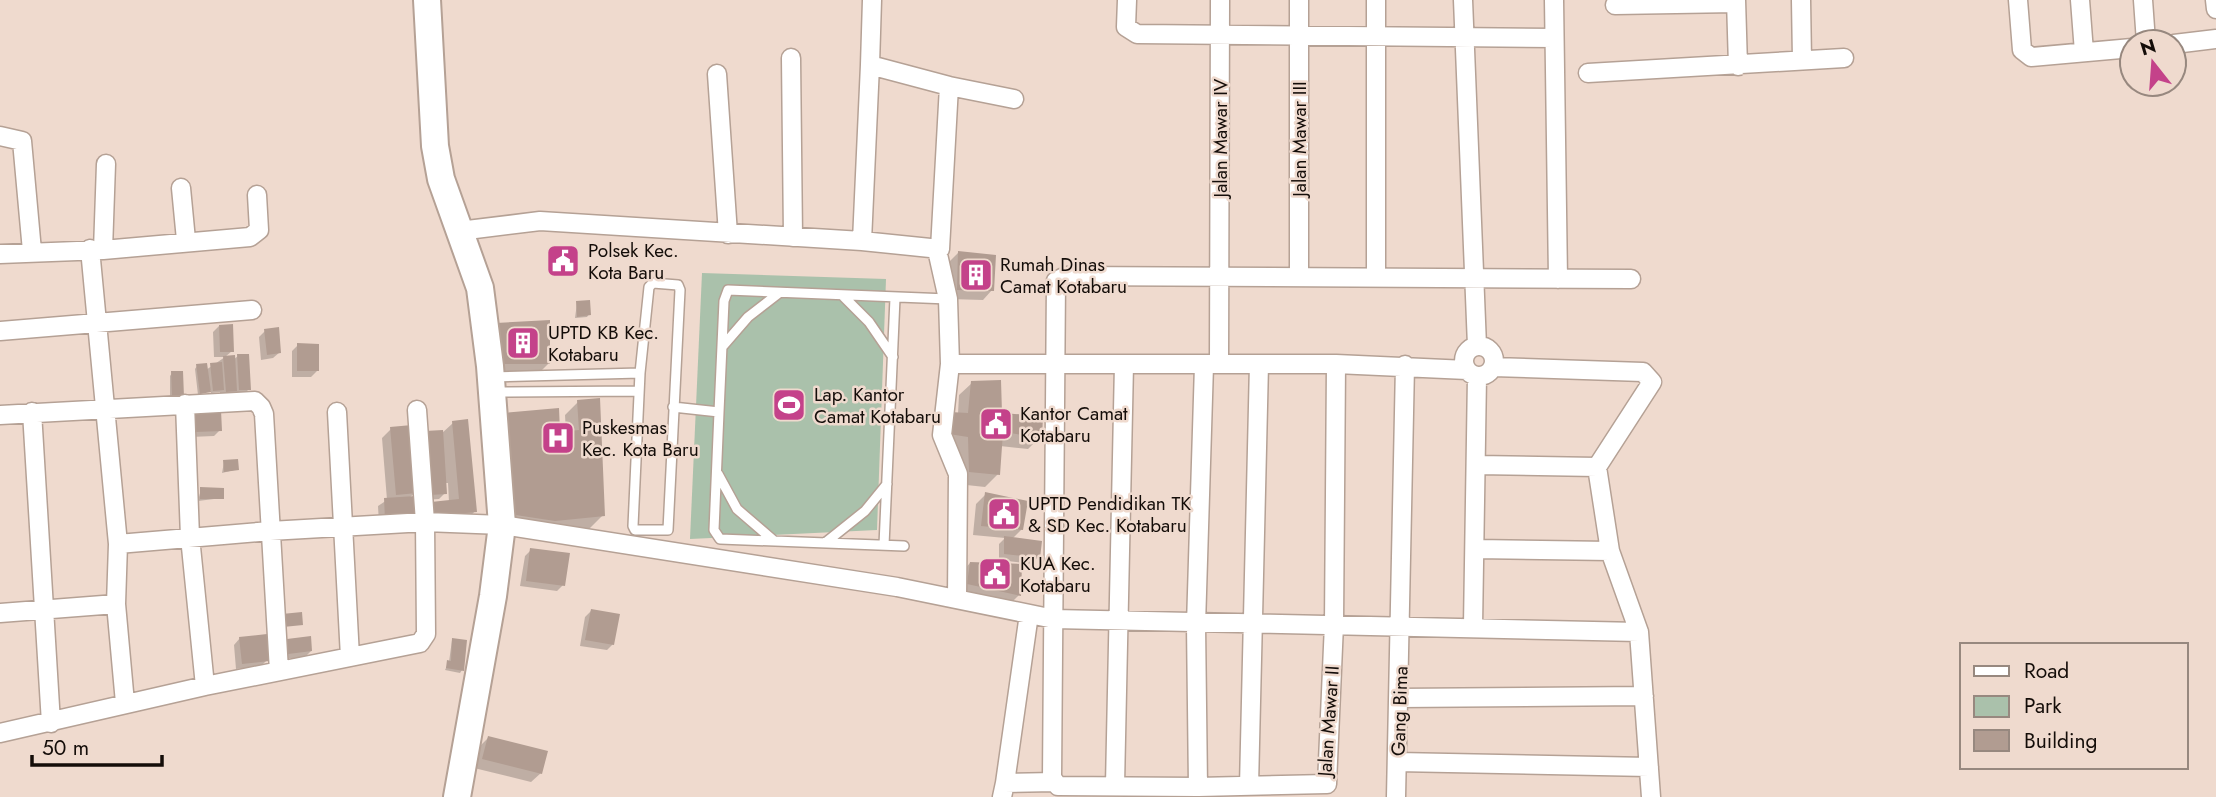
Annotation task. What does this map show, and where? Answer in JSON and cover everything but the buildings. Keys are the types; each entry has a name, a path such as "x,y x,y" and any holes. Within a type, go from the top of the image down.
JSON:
{"street":[{"path":"427,0 435,146 441,179 459,231 472,258 480,288 502,525 493,596 457,797"},
{"path":"862,241 872,0"},
{"path":"1127,0 1126,27 1130,32 1554,38"},
{"name":"Jalan Mawar IV","path":"1198,787 1196,625 1211,364 1219,277 1220,0"},
{"name":"Jalan Mawar III","path":"1298,0 1299,277"},
{"path":"1376,0 1376,278"},
{"path":"1463,0 1476,345"},
{"path":"1554,0 1558,279"},
{"path":"1801,0 1802,60"},
{"path":"2018,0 2022,50 2031,57 2118,49"},
{"path":"2080,0 2084,52"},
{"path":"2143,0 2145,28"},
{"path":"2215,0 2216,9"},
{"path":"1615,5 1736,1 1738,65"},
{"path":"2188,42 2216,39"},
{"path":"791,58 793,237"},
{"path":"1588,73 1844,58"},
{"path":"870,65 949,86 1014,99"},
{"path":"717,74 728,234"},
{"path":"459,231 540,222 862,241 937,250 942,246 949,86"},
{"path":"0,136 22,141 32,251"},
{"path":"106,164 96,249 97,323 118,544 117,604 125,704"},
{"path":"181,188 186,240"},
{"path":"0,254 96,249 256,234 257,195"},
{"path":"937,250 948,299 950,364 942,435 958,474 957,599"},
{"path":"1259,364 1249,786 1058,786 1054,782 1056,281 1061,278 1219,277 1631,279"},
{"path":"0,331 252,310"},
{"path":"1473,626 1479,371 1493,355 1487,347 1476,345 1467,351 1464,361 1479,371"},
{"path":"950,364 1336,364 1405,365 1479,371 1643,372 1650,377 1651,387 1630,412 1597,467 1610,551 1639,632 1651,797"},
{"path":"1115,785 1124,364"},
{"path":"1334,624 1336,364"},
{"name":"Gang Bima","path":"1396,797 1402,625 1405,365"},
{"path":"0,415 105,407 254,401 261,407 279,671"},
{"path":"185,404 190,537 205,686"},
{"path":"0,733 205,686 416,645 424,638 425,522 417,410"},
{"path":"32,412 51,723"},
{"path":"337,412 350,657"},
{"path":"1477,465 1597,467"},
{"path":"118,544 270,531 425,522 502,525 957,599 1054,620 1196,625 1253,623 1473,626 1639,632"},
{"path":"1476,549 1610,551"},
{"path":"0,613 117,604"},
{"path":"1029,614 1004,790 1054,782"},
{"name":"Jalan Mawar II","path":"1249,786 1326,783 1334,624"},
{"path":"1398,698 1644,696"},
{"path":"1397,762 1649,767"}],"lane":[{"path":"653,283 678,285 680,290 673,407 670,529 635,530 638,391 649,287 653,283"},
{"path":"904,546 720,539 714,534 724,293 727,290 948,299"},
{"path":"722,347 748,317 779,293"},
{"path":"842,295 869,322 893,357"},
{"path":"884,545 895,298"},
{"path":"491,384 639,373"},
{"path":"491,384 638,391"},
{"path":"673,407 719,412"},
{"path":"716,469 737,509 774,541"},
{"path":"825,543 865,511 887,484"}],"green space":[{"name":"Lap. Kantor Camat Kotabaru","path":"702,273 886,279 877,530 690,539"}],"place":[{"name":"Polsek Kec. Kota Baru","path":"563,261"},
{"name":"Rumah Dinas Camat Kotabaru","path":"976,275"},
{"name":"UPTD KB Kec. Kotabaru","path":"523,343"},
{"name":"Lap. Kantor Camat Kotabaru","path":"789,405"},
{"name":"Kantor Camat Kotabaru","path":"996,424"},
{"name":"Puskesmas Kec. Kota Baru","path":"558,438"},
{"name":"UPTD Pendidikan TK & SD Kec. Kotabaru","path":"1004,514"},
{"name":"KUA Kec. Kotabaru","path":"995,574"}]}
